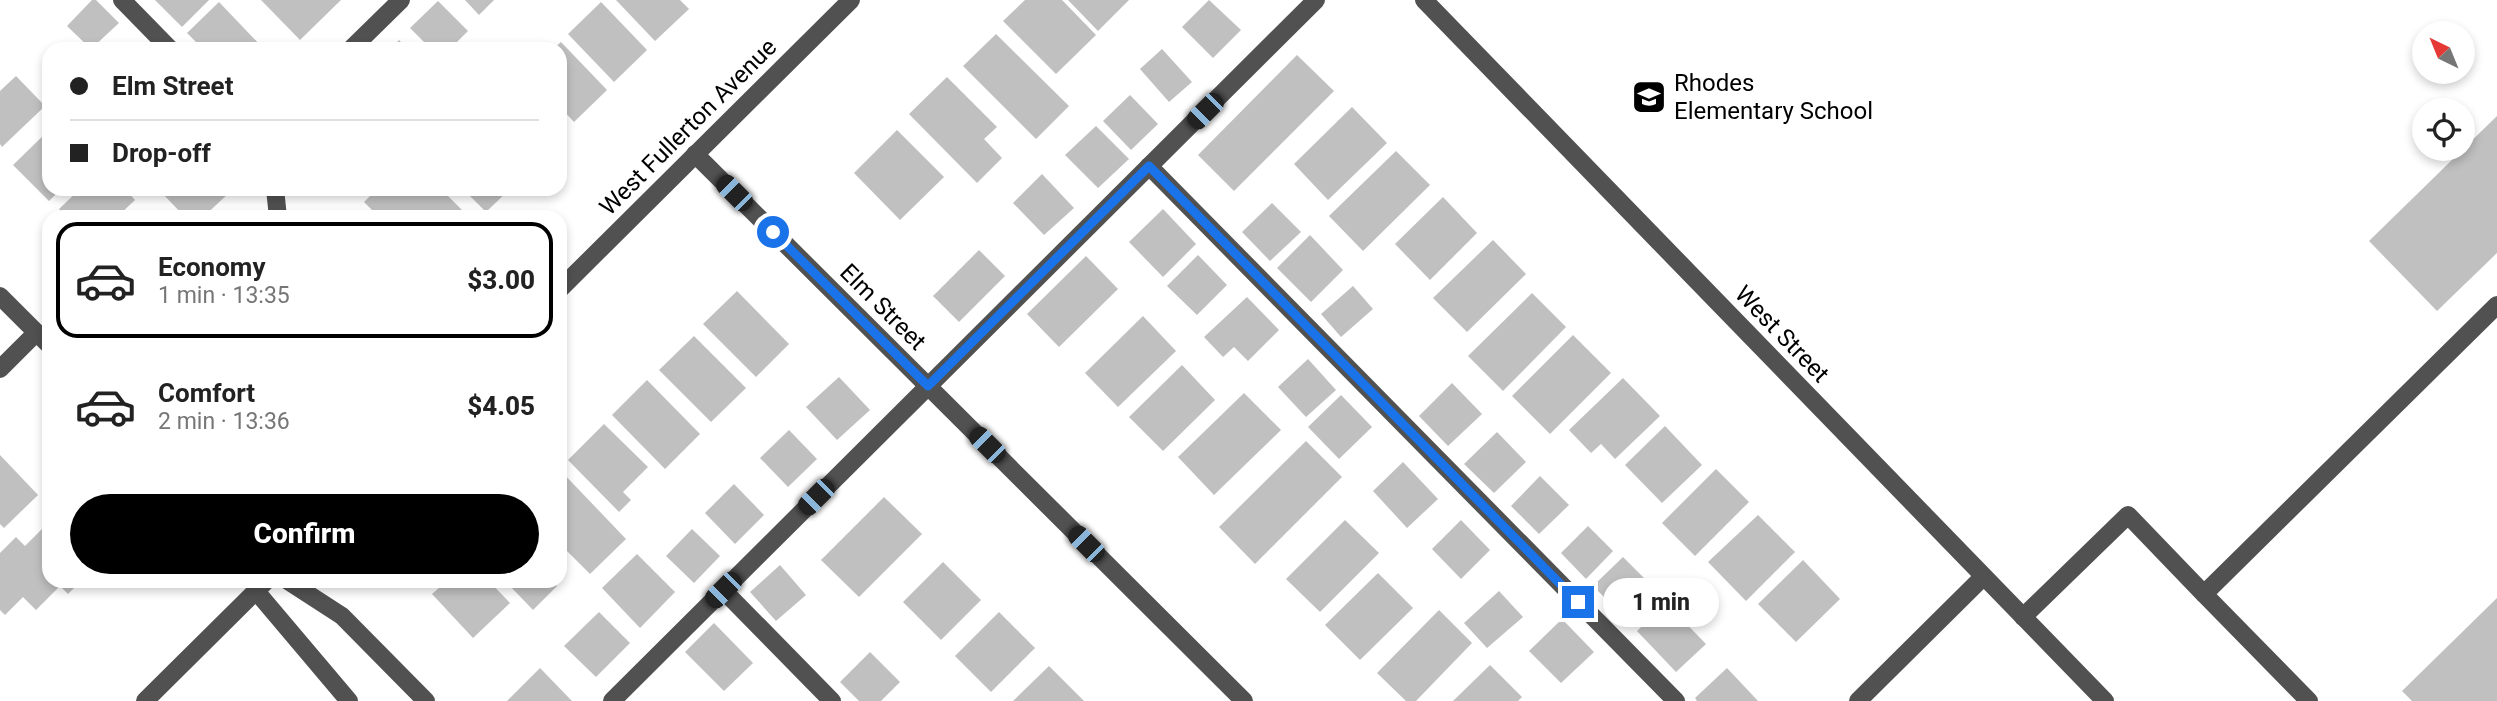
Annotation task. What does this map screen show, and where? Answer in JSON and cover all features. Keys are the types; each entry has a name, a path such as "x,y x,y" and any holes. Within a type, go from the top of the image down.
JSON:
{"street":[{"path":"122,0 163,42"},
{"path":"358,42 401,0"},
{"name":"West Fullerton Avenue","path":"567,282 851,0"},
{"path":"611,701 1316,0"},
{"name":"West Street","path":"1424,0 2105,701"},
{"name":"Elm Street","path":"695,154 1244,701"},
{"path":"1149,166 1676,701"},
{"path":"0,296 42,338"},
{"path":"2204,594 2497,305"},
{"path":"0,369 42,340"},
{"path":"2023,617 2128,515 2309,701"},
{"path":"1858,701 1983,577"},
{"path":"145,701 259,588"},
{"path":"263,588 349,701"},
{"path":"299,588 342,616 426,701"},
{"path":"723,590 832,701"}],"building":[{"path":"92,0 96,0 119,23 99,42 84,42 67,26"},
{"path":"155,0 209,0 182,27"},
{"path":"261,0 341,0 300,40"},
{"path":"465,0 494,0 479,15"},
{"path":"616,0 680,0 689,9 655,41"},
{"path":"1025,0 1062,0 1096,35 1056,74 1003,21"},
{"path":"1068,0 1129,0 1098,31"},
{"path":"1209,0 1241,30 1213,58 1182,27"},
{"path":"438,1 468,31 457,42 424,42 410,28"},
{"path":"219,2 257,42 196,42 187,33"},
{"path":"601,2 647,50 614,82 568,34"},
{"path":"996,34 1069,106 1036,139 963,66"},
{"path":"567,48 607,90 574,122 567,114"},
{"path":"1162,49 1192,82 1169,102 1140,69"},
{"path":"1297,55 1334,91 1234,191 1198,155"},
{"path":"16,76 42,103 42,109 2,147 0,144 0,91"},
{"path":"947,77 997,127 984,139 1002,158 977,183 909,114"},
{"path":"1130,95 1158,124 1131,150 1103,121"},
{"path":"1352,107 1387,143 1328,200 1294,164"},
{"path":"2497,116 2497,253 2437,311 2369,241 2451,161 2475,161 2475,137"},
{"path":"1096,126 1129,159 1098,188 1065,155"},
{"path":"897,130 944,177 900,220 854,173"},
{"path":"42,137 42,194 13,165"},
{"path":"1396,151 1430,185 1363,251 1329,216"},
{"path":"1042,174 1074,208 1044,235 1013,203"},
{"path":"73,196 131,196 135,200 124,210 59,209"},
{"path":"165,196 226,196 211,210 178,210"},
{"path":"370,196 448,196 462,210 372,210 364,202"},
{"path":"470,196 503,196 488,210 484,210"},
{"path":"1443,197 1477,233 1430,280 1395,244"},
{"path":"1272,203 1301,232 1270,261 1242,232"},
{"path":"1163,209 1196,244 1163,277 1129,242"},
{"path":"1310,235 1343,270 1311,302 1277,268"},
{"path":"1493,240 1526,274 1467,332 1433,298"},
{"path":"979,250 1005,276 959,322 933,296"},
{"path":"1198,255 1227,285 1197,315 1167,286"},
{"path":"1086,256 1118,289 1059,347 1027,314"},
{"path":"1353,286 1373,309 1341,337 1321,314"},
{"path":"737,291 789,344 756,377 703,324"},
{"path":"1532,293 1566,327 1503,391 1468,356"},
{"path":"1247,297 1279,330 1248,361 1234,347 1223,357 1204,337"},
{"path":"1143,316 1176,351 1118,407 1085,373"},
{"path":"1573,335 1611,373 1550,434 1512,396"},
{"path":"694,336 746,388 711,422 659,370"},
{"path":"1308,359 1336,390 1306,417 1278,387"},
{"path":"1182,365 1215,400 1163,451 1129,417"},
{"path":"839,377 870,410 837,440 806,407"},
{"path":"1623,378 1660,416 1615,459 1601,444 1591,453 1569,430"},
{"path":"647,380 700,434 665,469 612,415"},
{"path":"1452,383 1482,414 1448,446 1419,416"},
{"path":"1244,393 1281,430 1214,495 1178,457"},
{"path":"1341,395 1372,427 1339,459 1308,427"},
{"path":"604,424 648,467 623,492 631,500 619,512 568,460"},
{"path":"1665,426 1702,465 1662,503 1625,465"},
{"path":"789,430 817,459 788,487 760,458"},
{"path":"1497,432 1526,462 1494,493 1464,464"},
{"path":"1306,441 1342,477 1255,564 1219,527"},
{"path":"0,455 38,495 4,528 0,524"},
{"path":"1403,462 1438,499 1407,528 1373,491"},
{"path":"1716,469 1749,502 1695,556 1662,523"},
{"path":"1540,476 1569,505 1539,534 1511,506"},
{"path":"567,477 626,539 590,574 567,551"},
{"path":"734,484 764,515 735,544 705,513"},
{"path":"884,497 922,534 859,597 821,560"},
{"path":"1758,515 1795,552 1746,601 1708,562"},
{"path":"1345,520 1379,553 1320,612 1286,579"},
{"path":"1461,520 1490,550 1461,579 1432,549"},
{"path":"1588,526 1613,551 1586,579 1561,553"},
{"path":"42,529 42,588 58,588 36,610 23,597 5,615 0,610 0,553 16,537 25,546"},
{"path":"692,529 720,556 694,583 666,556"},
{"path":"637,554 675,592 640,628 602,588"},
{"path":"1623,557 1652,586 1622,615 1593,586"},
{"path":"1803,560 1840,599 1796,642 1758,604"},
{"path":"943,562 981,600 941,640 903,602"},
{"path":"780,565 806,595 776,621 750,592"},
{"path":"1378,573 1413,608 1360,660 1325,625"},
{"path":"62,588 74,588 68,594"},
{"path":"439,588 496,588 510,603 473,638 432,594"},
{"path":"512,588 555,588 533,610"},
{"path":"1499,591 1523,617 1487,648 1464,623"},
{"path":"2497,598 2497,701 2412,701 2402,691"},
{"path":"1666,603 1706,644 1676,672 1637,631"},
{"path":"1439,610 1472,643 1416,701 1406,701 1377,673"},
{"path":"599,612 630,643 596,677 564,646"},
{"path":"999,612 1035,648 991,692 955,656"},
{"path":"1562,619 1594,652 1561,683 1529,651"},
{"path":"714,623 753,663 724,691 685,652"},
{"path":"870,652 900,682 881,701 859,701 840,682"},
{"path":"1490,665 1522,697 1518,701 1453,701"},
{"path":"1049,666 1084,701 1013,701"},
{"path":"540,668 572,701 507,701"},
{"path":"1727,668 1758,701 1697,701 1695,698"}],"place":[{"name":"Rhodes Elementary School","path":"1649,97"}],"route":[{"path":"773,232 928,386 1149,166 1578,602"}]}
